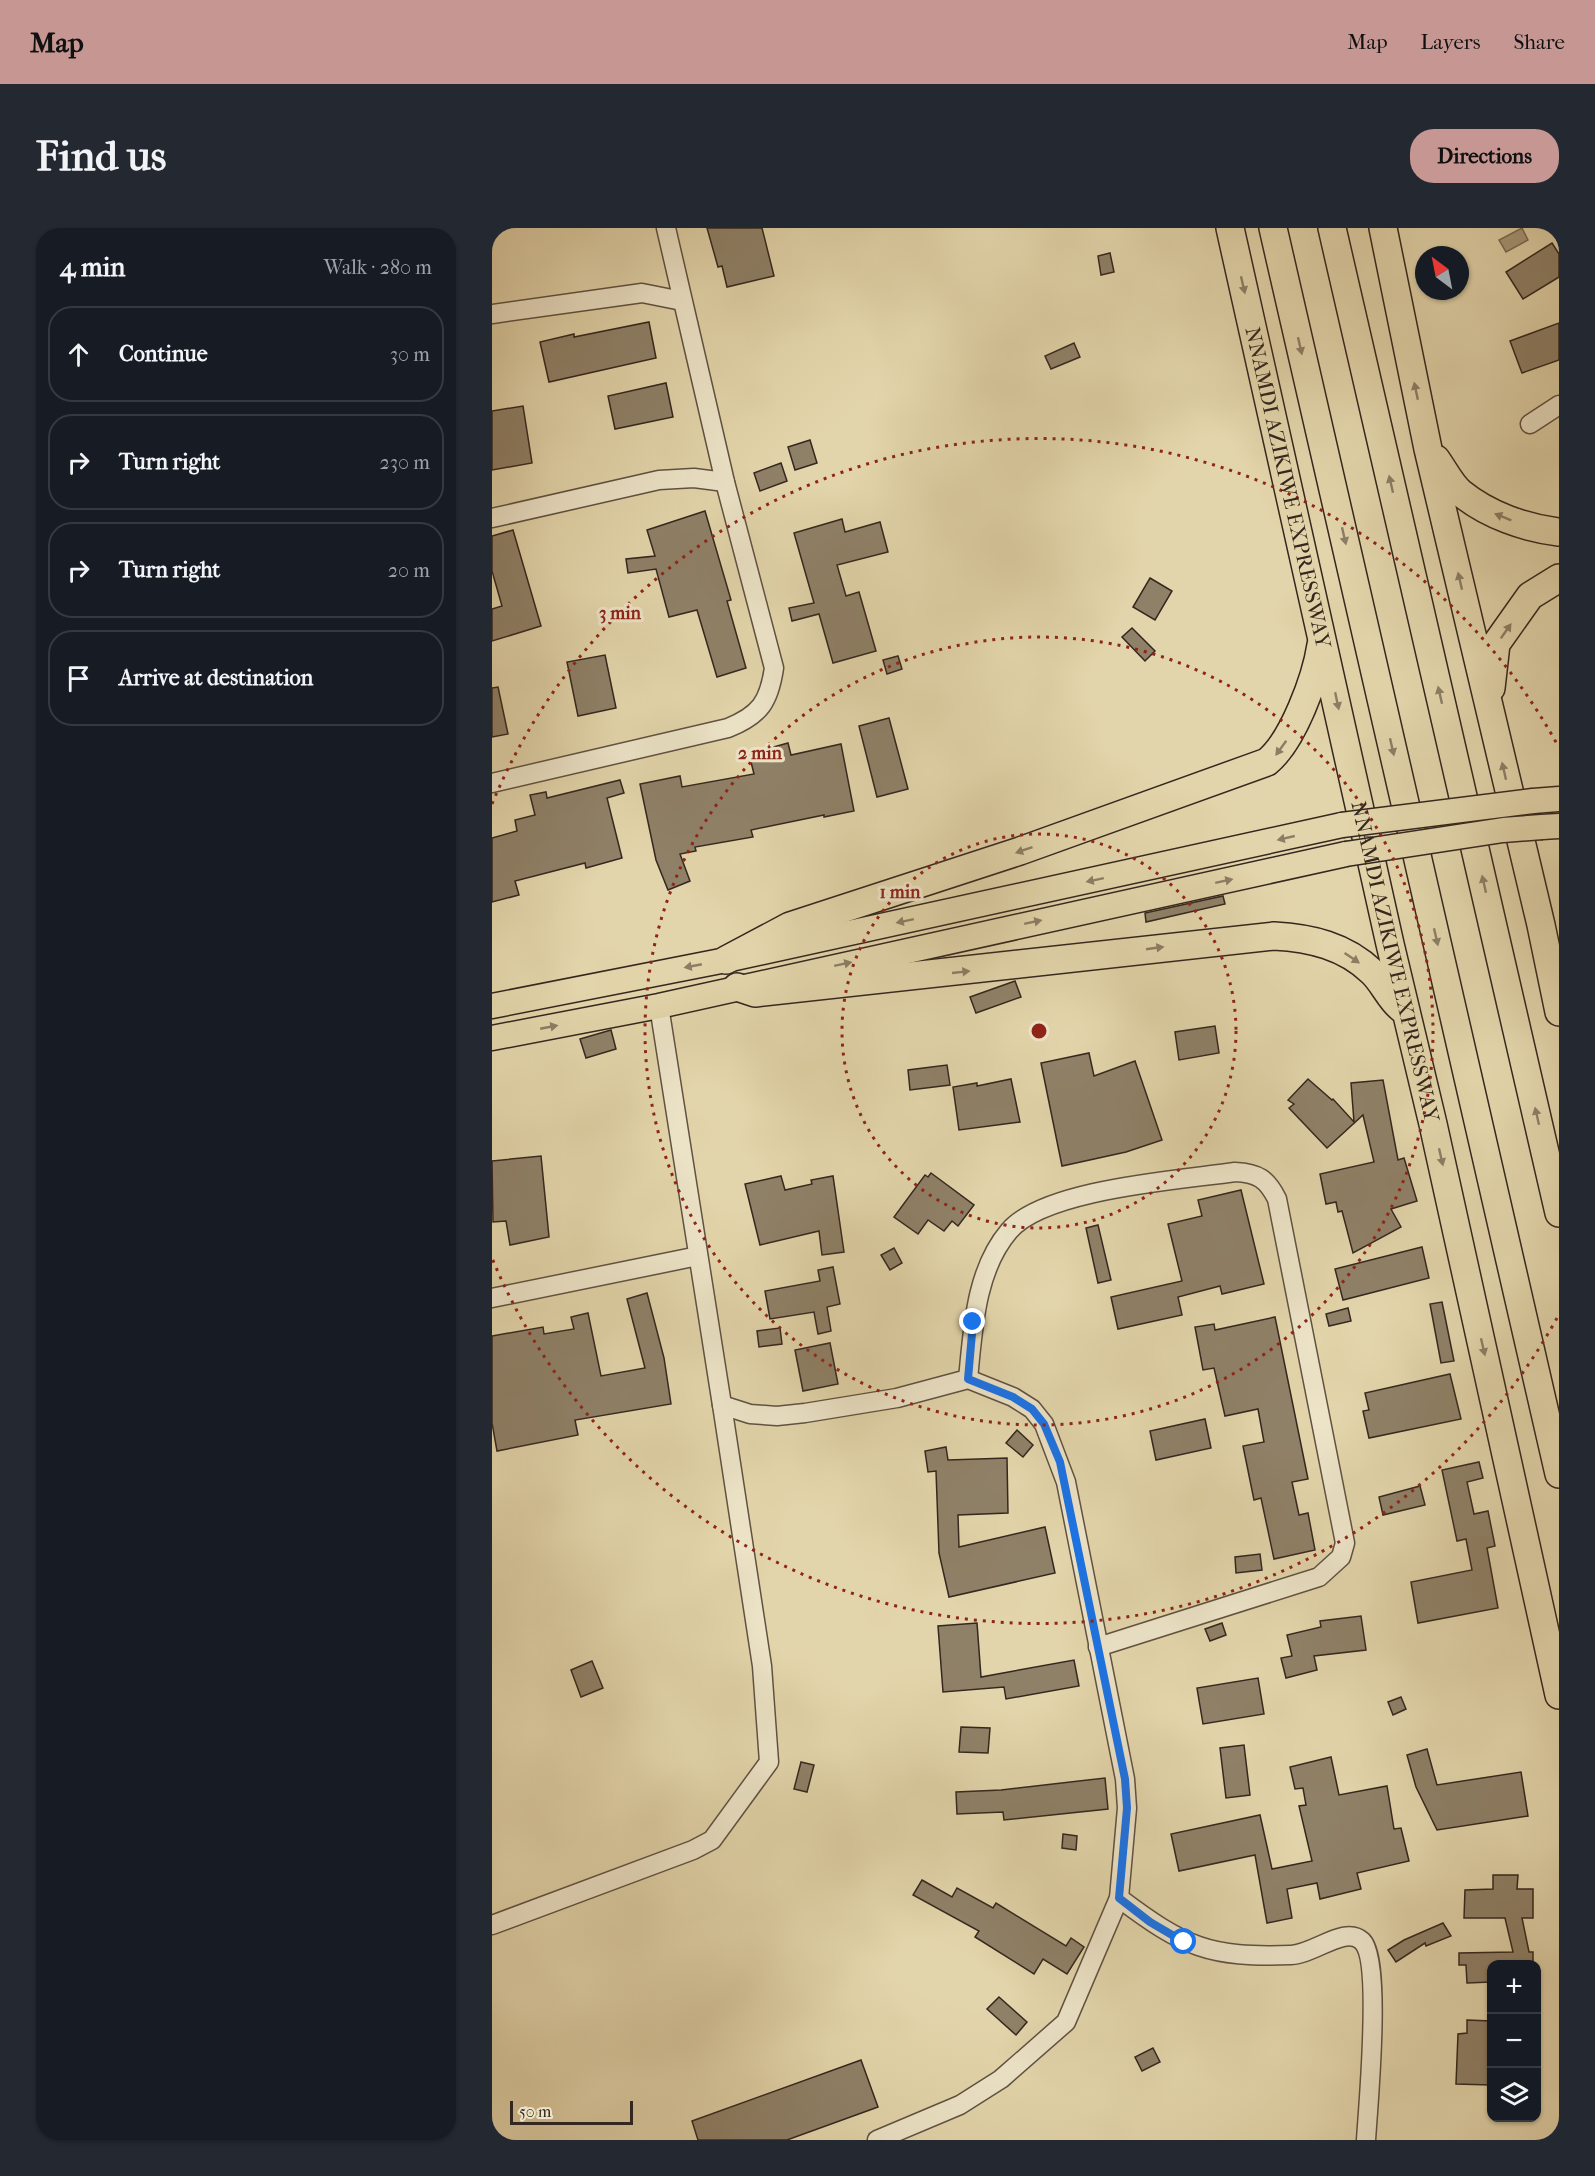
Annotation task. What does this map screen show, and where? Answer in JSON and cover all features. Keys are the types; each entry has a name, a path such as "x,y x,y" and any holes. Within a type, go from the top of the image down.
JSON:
{"highway":[{"name":"NNAMDI AZIKIWE EXPRESSWAY","path":"1230,228 1405,1010 1433,1124 1559,1695"},
{"name":"NNAMDI AZIKIWE EXPRESSWAY","path":"1273,228 1559,1474"},
{"path":"1332,228 1559,1214"},
{"path":"1383,228 1428,449 1541,925 1559,1012"},
{"path":"1428,449 1460,492 1498,516 1542,530 1559,532"},
{"path":"1490,707 1496,644 1530,596 1559,578"},
{"path":"726,960 790,926 1020,851 1267,762 1284,746 1318,666 1322,635"},
{"path":"736,987 755,993 1274,936 1298,937 1332,945 1372,972 1399,1008 1405,1010"},
{"path":"1534,1585 1559,1621"}],"main road":[{"path":"492,1006 726,960 1342,825 1559,799"},
{"path":"492,1038 658,1006 1346,854 1503,830 1551,827"}],"street":[{"path":"492,783 728,728 745,722 760,710 771,689 774,668 725,482 666,228"},
{"path":"492,314 642,293 682,301"},
{"path":"1530,424 1559,405"},
{"path":"492,518 677,477 725,482"},
{"path":"492,1925 693,1850 712,1840 769,1762 762,1666 658,1006"},
{"path":"968,1379 977,1304 995,1253 1009,1231 1028,1215 1103,1192 1235,1172 1252,1173 1262,1177 1271,1187 1277,1199 1345,1543 1341,1557 1320,1577 1098,1647"},
{"path":"492,1298 698,1256"},
{"path":"722,1405 750,1414 777,1416 897,1398 968,1379 1013,1397 1032,1409 1044,1424 1066,1482 1119,1746 1127,1808 1119,1898 1066,2022 1001,2079 960,2104 877,2140"},
{"path":"1119,1898 1157,1927 1184,1942 1227,1954 1308,1953 1342,1935 1351,1935 1364,1942 1371,1961 1373,1999 1366,2140"}],"shaded area":[{"path":"1522,228 1528,240 1506,252 1499,240"}],"building":[{"path":"707,228 762,228 774,276 727,287 722,266 718,267"},
{"path":"1552,243 1559,254 1559,277 1523,299 1506,272"},
{"path":"1110,253 1114,272 1101,275 1098,256"},
{"path":"649,322 656,358 549,382 540,342"},
{"path":"1559,323 1559,360 1522,373 1510,341"},
{"path":"1074,343 1080,357 1051,369 1045,356"},
{"path":"666,383 673,417 615,429 608,396"},
{"path":"523,406 532,463 492,470 492,411"},
{"path":"810,440 817,463 795,470 788,447"},
{"path":"781,463 787,481 760,491 754,473"},
{"path":"705,511 731,600 727,601 746,668 717,677 697,610 669,617 656,569 628,573 626,559 655,556 647,530"},
{"path":"842,519 845,532 880,522 888,552 837,565 846,596 859,592 876,651 833,663 819,614 792,621 789,608 814,603 794,533"},
{"path":"513,530 541,626 492,641 492,609 502,606 492,571 492,536"},
{"path":"1150,578 1172,591 1155,620 1133,607"},
{"path":"1132,628 1155,651 1145,661 1122,637"},
{"path":"605,655 616,708 578,716 567,662"},
{"path":"898,656 902,669 887,674 883,660"},
{"path":"498,687 508,734 492,737 492,688"},
{"path":"889,718 908,789 877,797 859,726"},
{"path":"788,743 791,755 841,744 854,811 751,830 753,837 695,847 696,851 680,854 690,881 668,890 656,860 640,784 680,776 682,787 754,774 749,754"},
{"path":"620,780 624,793 607,798 622,858 586,868 585,863 515,881 519,895 492,902 492,838 517,831 515,820 535,815 530,795 546,792 547,798"},
{"path":"1223,896 1225,904 1146,922 1145,913"},
{"path":"1015,981 1021,997 976,1013 970,997"},
{"path":"1215,1026 1219,1053 1179,1060 1175,1032"},
{"path":"611,1030 616,1049 586,1058 580,1039"},
{"path":"1089,1053 1094,1076 1135,1061 1162,1140 1126,1152 1062,1166 1041,1063"},
{"path":"947,1065 950,1085 910,1090 908,1070"},
{"path":"1011,1079 1020,1122 959,1130 953,1087 977,1083 977,1086"},
{"path":"1308,1079 1333,1099 1354,1122 1351,1083 1383,1080 1398,1160 1404,1158 1417,1201 1391,1209 1401,1227 1353,1253 1342,1211 1338,1212 1336,1202 1326,1204 1320,1174 1374,1162 1363,1115 1327,1148 1289,1108 1294,1104 1288,1100"},
{"path":"541,1156 549,1237 510,1245 506,1221 493,1222 492,1161"},
{"path":"931,1173 974,1205 958,1226 952,1221 944,1231 928,1220 918,1234 894,1217 925,1175 928,1177"},
{"path":"781,1176 785,1190 812,1184 811,1180 833,1176 844,1252 822,1255 819,1231 760,1245 745,1184"},
{"path":"1241,1190 1264,1284 1222,1294 1220,1286 1178,1297 1182,1315 1118,1329 1111,1297 1182,1281 1168,1224 1202,1216 1198,1200"},
{"path":"1098,1225 1111,1280 1098,1283 1086,1228"},
{"path":"1422,1247 1429,1278 1343,1300 1335,1269"},
{"path":"894,1248 902,1263 890,1270 881,1255"},
{"path":"833,1267 840,1304 827,1307 831,1331 818,1334 814,1312 770,1319 765,1291 820,1281 818,1270"},
{"path":"647,1293 664,1358 671,1404 575,1420 578,1435 497,1451 492,1423 492,1336 543,1327 544,1334 574,1329 571,1317 588,1313 601,1376 645,1368 627,1299"},
{"path":"1442,1302 1454,1361 1441,1363 1430,1304"},
{"path":"1348,1308 1351,1321 1329,1326 1326,1314"},
{"path":"1275,1317 1308,1479 1292,1482 1299,1515 1308,1513 1315,1550 1274,1559 1261,1498 1254,1500 1243,1446 1264,1442 1258,1409 1225,1416 1214,1368 1203,1370 1195,1327 1214,1324 1215,1330"},
{"path":"780,1328 782,1344 759,1347 757,1331"},
{"path":"830,1343 838,1384 803,1391 795,1350"},
{"path":"1450,1374 1461,1419 1369,1438 1363,1411 1369,1410 1365,1393"},
{"path":"1205,1419 1211,1448 1156,1460 1150,1431"},
{"path":"1017,1430 1033,1445 1023,1457 1006,1443"},
{"path":"946,1447 948,1460 1007,1458 1008,1513 958,1515 959,1547 1045,1527 1055,1573 949,1597 939,1553 936,1471 928,1472 925,1451"},
{"path":"1479,1462 1483,1478 1467,1482 1474,1514 1488,1511 1495,1546 1487,1548 1498,1608 1418,1623 1411,1582 1472,1570 1466,1539 1457,1541 1442,1470"},
{"path":"1420,1486 1425,1505 1383,1515 1379,1497"},
{"path":"1260,1554 1262,1570 1236,1573 1235,1557"},
{"path":"1361,1616 1366,1650 1314,1656 1317,1670 1286,1678 1281,1658 1292,1656 1287,1635 1321,1627 1320,1621"},
{"path":"977,1623 981,1677 1074,1660 1079,1686 1006,1699 1004,1687 943,1692 938,1626"},
{"path":"1222,1623 1226,1635 1210,1641 1205,1629"},
{"path":"592,1661 603,1688 581,1697 571,1670"},
{"path":"1258,1678 1264,1714 1203,1724 1197,1688"},
{"path":"1401,1697 1406,1709 1393,1715 1388,1702"},
{"path":"961,1727 990,1728 988,1753 959,1752"},
{"path":"1244,1745 1250,1795 1226,1798 1220,1748"},
{"path":"1427,1749 1437,1785 1521,1772 1528,1816 1437,1830 1416,1787 1407,1755"},
{"path":"1331,1757 1339,1795 1387,1786 1394,1829 1401,1828 1409,1861 1357,1873 1361,1889 1320,1899 1317,1883 1287,1889 1292,1918 1267,1923 1255,1855 1179,1871 1171,1834 1260,1815 1272,1869 1312,1861 1299,1806 1306,1805 1303,1788 1295,1789 1290,1767"},
{"path":"801,1762 814,1765 807,1792 794,1789"},
{"path":"1105,1778 1108,1809 1004,1820 1003,1812 957,1814 956,1792 1001,1790"},
{"path":"1063,1834 1077,1836 1076,1850 1062,1848"},
{"path":"1493,1875 1518,1875 1517,1889 1533,1889 1533,1918 1522,1918 1529,1952 1533,1952 1533,1960 1487,1960 1487,1982 1467,1983 1466,1965 1459,1965 1459,1953 1513,1952 1505,1918 1464,1918 1465,1890 1493,1889"},
{"path":"922,1880 952,1897 957,1888 993,1908 996,1903 1066,1946 1071,1938 1084,1947 1067,1974 1043,1959 1034,1974 975,1937 979,1931 913,1895"},
{"path":"1443,1923 1451,1936 1426,1946 1425,1943 1396,1962 1388,1950 1404,1940"},
{"path":"999,1997 1027,2022 1016,2035 987,2009"},
{"path":"1467,2020 1487,2021 1487,2085 1456,2084 1458,2034 1467,2033"},
{"path":"1153,2048 1160,2062 1142,2071 1135,2057"},
{"path":"861,2060 878,2107 787,2140 698,2140 692,2121"}],"route":[{"path":"973,1322 968,1379 1013,1397 1032,1409 1044,1424 1066,1482 1125,1779 1127,1808 1119,1898 1150,1922 1184,1942"}]}
